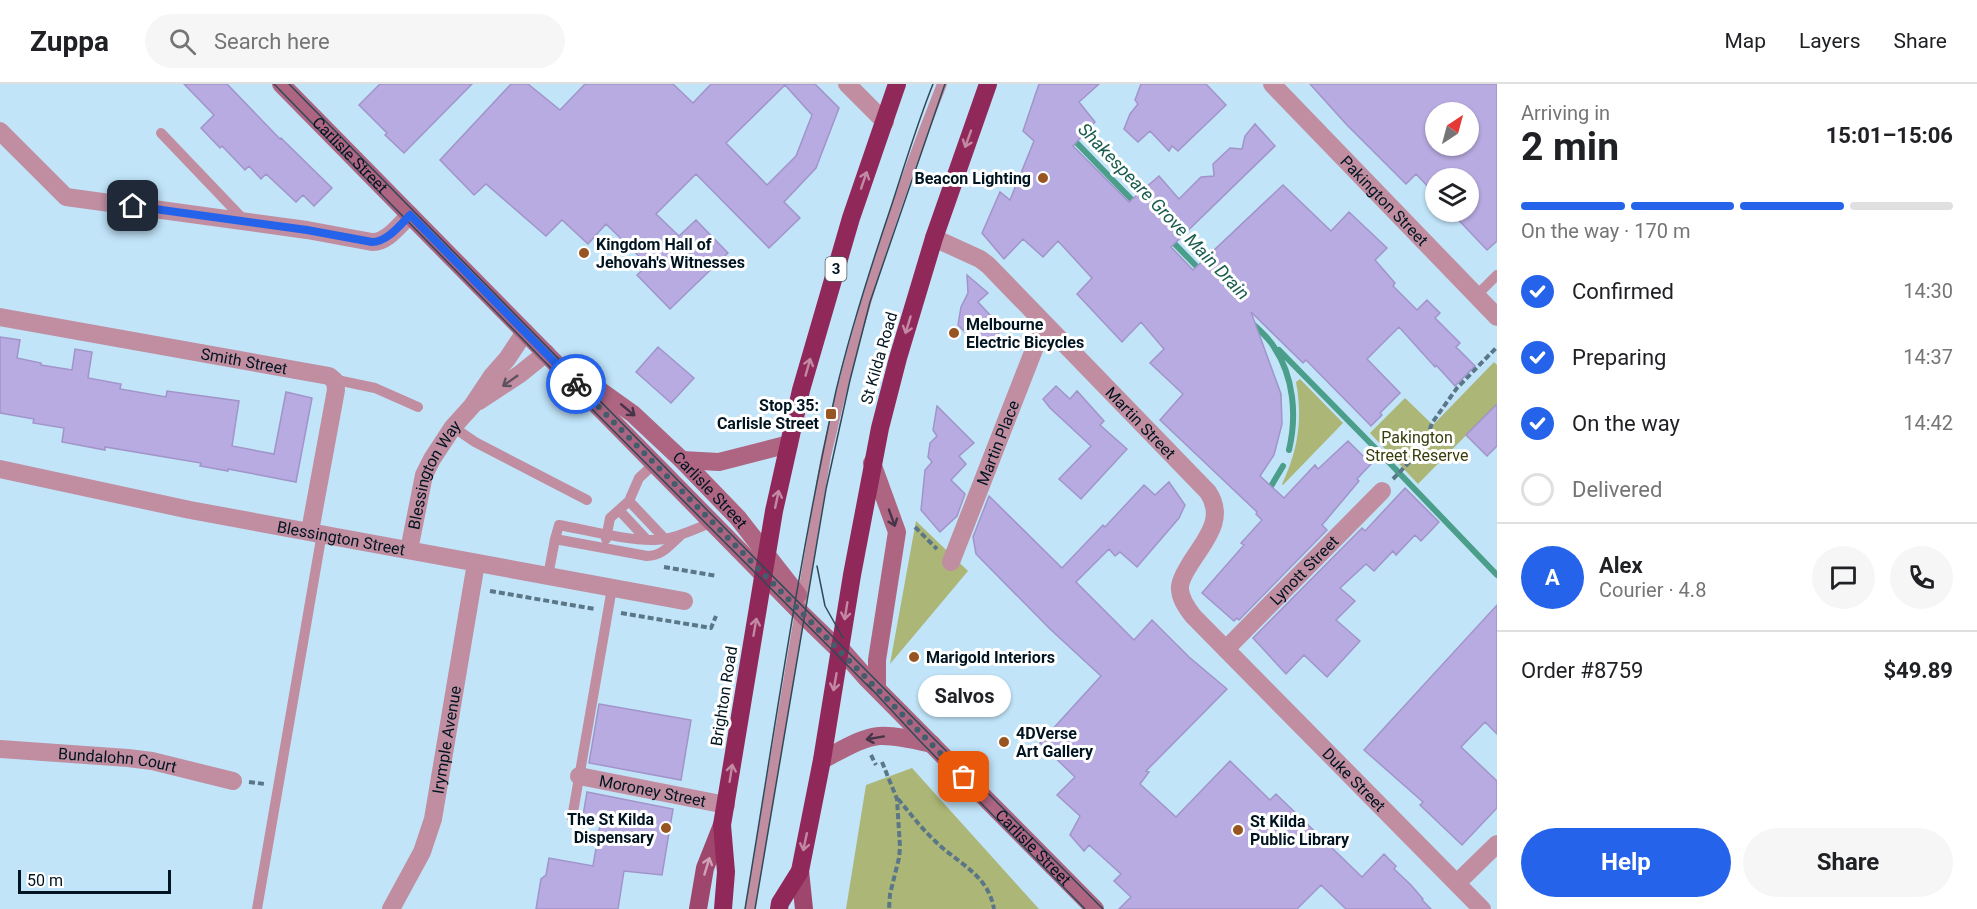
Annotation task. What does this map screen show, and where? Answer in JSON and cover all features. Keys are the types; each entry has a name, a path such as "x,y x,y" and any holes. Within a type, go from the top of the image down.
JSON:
{"highway":[{"name":"3","path":"764,573 801,390 851,218 897,84"},
{"name":"St Kilda Road","path":"842,651 872,463 898,358 934,238 988,84"},
{"name":"Brighton Road","path":"723,909 726,872 722,825 764,573"},
{"path":"779,909 780,903 800,870 842,651"}],"main road":[{"name":"Carlisle Street","path":"281,84 654,464 764,573 801,605 877,688 1095,909"},
{"name":"Carlisle Street","path":"546,353 620,403 682,460 738,518 767,554 801,605"},
{"path":"682,460 719,462 789,444"},
{"path":"872,463 897,532 877,660 877,688"},
{"path":"822,760 856,743 876,737 932,744"},
{"name":"Brighton Road","path":"699,909 705,868 722,825"},
{"path":"800,870 804,909"}],"street":[{"path":"848,84 885,122"},
{"name":"Pakington Street","path":"1272,84 1497,317"},
{"path":"0,131 66,197 378,242 384,240 410,215"},
{"name":"Martin Street","path":"934,238 980,259 1208,492 1214,501 1216,512 1210,532 1183,576 1180,586 1181,597 1193,616 1226,649"},
{"name":"Smith Street","path":"0,317 315,373 329,376 332,379"},
{"name":"Martin Place","path":"951,562 1044,324"},
{"name":"Blessington Way","path":"409,550 424,475 432,459 453,427 472,406 525,332"},
{"name":"Blessington Way","path":"472,406 520,374 546,353"},
{"path":"316,532 336,390 332,379"},
{"name":"Blessington Street","path":"0,469 190,510 684,601"},
{"name":"Lynott Street","path":"1226,649 1385,488"},
{"name":"Irymple Avenue","path":"391,909 422,852 433,819 476,563"},
{"name":"Duke Street","path":"1226,649 1482,909"},
{"name":"Bundalohn Court","path":"0,749 152,761 233,781"},
{"name":"Moroney Street","path":"579,776 726,805"},
{"path":"1457,883 1497,844"}],"lane":[{"path":"750,909 826,456 858,327 915,152 942,84"},
{"path":"160,133 245,221"},
{"path":"1476,296 1497,275"},
{"path":"332,379 375,388 418,407"},
{"path":"453,427 475,442 587,500"},
{"path":"605,548 610,518 629,501 639,478 654,464"},
{"path":"629,501 664,538"},
{"path":"619,510 647,540"},
{"path":"548,576 559,525 647,540 680,536 713,522"},
{"path":"257,909 279,785 316,532"},
{"path":"555,539 655,556 680,536"},
{"path":"572,818 612,588"}],"path":[{"path":"1385,488 1424,447 1432,423 1457,388 1497,347"},
{"path":"914,526 951,562"},
{"path":"882,762 897,799 934,840 974,873 986,888 994,909"},
{"path":"233,781 279,785"},
{"path":"889,909 891,886 899,858 897,799"}],"green space":[{"name":"Pakington Street Reserve","path":"1494,362 1497,365 1497,404 1418,484 1370,433 1405,398 1433,425"},
{"path":"1300,379 1343,423 1283,485 1298,434 1299,409 1296,382"},
{"path":"916,521 968,571 890,664"},
{"path":"912,768 1039,909 846,909 866,785"}],"building":[{"path":"184,84 227,84 332,188 314,206 303,195 296,202 266,174 261,179 249,166 245,170 201,128 214,115"},
{"path":"380,84 472,84 404,153 359,105"},
{"path":"511,84 528,84 560,110 585,84 673,84 693,103 711,84 815,84 839,108 816,168 784,202 800,218 769,248 696,174 656,214 679,236 696,220 728,253 670,309 637,275 648,265 606,224 588,244 562,220 546,236 486,184 474,195 440,160","holes":["785,85 812,115 796,156 767,185 726,143"]},
{"path":"1039,84 1099,84 1079,102 1095,122 1073,146 1129,202 1159,176 1179,199 1201,177 1214,176 1213,164 1230,148 1242,149 1245,136 1255,124 1275,146 1171,247 1193,270 1283,185 1331,231 1349,212 1387,248 1375,260 1395,283 1393,286 1417,310 1427,300 1440,313 1435,318 1460,343 1456,347 1475,366 1455,386 1399,327 1367,359 1400,393 1380,413 1382,415 1371,426 1306,360 1303,363 1251,312 1281,394 1282,424 1274,455 1260,476 1284,498 1315,465 1318,469 1348,441 1371,464 1322,525 1327,530 1239,620 1237,618 1234,621 1202,593 1244,545 1241,543 1262,520 1256,514 1257,512 1160,420 1183,394 1150,363 1164,349 1141,322 1122,342 1077,294 1092,278 1058,241 1043,257 1023,239 1004,259 982,233 1000,192 1010,200 1034,141 1023,131"},
{"path":"1141,84 1206,84 1226,105 1178,151 1172,146 1169,151 1150,131 1138,142 1124,129 1130,114 1138,104 1135,100"},
{"path":"1310,84 1497,84 1497,241 1487,250 1460,222 1479,222 1479,168 1425,168 1425,183 1416,174 1406,184"},
{"path":"967,275 988,293 978,302 1003,329 982,349 958,325 961,307 968,293"},
{"path":"0,337 20,340 17,358 41,363 41,365 72,370 75,349 92,352 88,378 121,384 120,389 166,397 167,391 239,401 232,446 274,454 286,392 312,398 296,482 200,466 201,463 62,442 64,428 33,423 34,419 0,413"},
{"path":"658,347 694,378 671,403 636,372"},
{"path":"1056,386 1070,399 1077,391 1104,421 1100,425 1127,449 1081,499 1059,479 1091,446 1043,399"},
{"path":"1497,404 1497,446 1487,456 1466,435"},
{"path":"937,406 974,443 959,456 966,464 951,480 965,494 957,516 940,532 921,510 925,470 932,462 928,457 930,443 937,436 933,430"},
{"path":"1169,482 1185,505 1179,518 1137,567 1120,552 1115,556 1109,549 1076,582 1134,640 1152,620 1189,657 1227,689 1146,771 1149,772 1140,784 1176,817 1230,761 1270,800 1276,794 1362,877 1384,854 1396,866 1394,869 1431,909 1346,909 1321,885 1297,909 1119,909 1131,897 1114,881 1121,874 1089,845 1084,851 1070,835 1080,816 1057,795 1075,777 1040,743 1101,676 1050,629 976,554 973,537 989,496 1062,568 1144,485 1155,495"},
{"path":"1405,488 1439,522 1421,541 1415,535 1396,555 1393,551 1374,571 1366,564 1340,588 1355,601 1336,620 1360,641 1327,677 1304,655 1286,674 1253,638 1362,528 1365,531"},
{"path":"1497,605 1497,734 1485,722 1461,747 1497,781 1497,808 1462,845 1420,805 1423,802 1364,750"},
{"path":"599,704 691,720 681,780 589,763"},
{"path":"587,792 673,809 662,875 624,871 618,909 536,909 541,879 546,875 549,858 593,866 600,825 582,822"}],"waterway":[{"name":"Shakespeare Grove Main Drain","path":"1072,138 1136,204"},
{"name":"Shakespeare Grove Main Drain","path":"1170,239 1201,271"},
{"name":"Shakespeare Grove Main Drain","path":"1252,323 1272,344 1281,359 1290,384 1293,424 1289,450"},
{"name":"Shakespeare Grove Main Drain","path":"1279,350 1497,575"},
{"path":"1267,493 1283,466"}],"tram line":[{"path":"274,84 540,357 872,690"},
{"path":"289,84 1103,909"},
{"path":"745,909 798,584 836,391 869,274 933,84"},
{"path":"755,909 826,489 850,380 870,302 945,84"},
{"path":"817,566 825,606 843,638"},
{"path":"867,684 1085,909"}],"way so far":[{"path":"576,384 964,777"}],"place":[{"name":"Beacon Lighting","path":"1043,178"},
{"name":"Kingdom Hall of Jehovah's Witnesses","path":"584,253"},
{"name":"Melbourne Electric Bicycles","path":"954,333"},
{"name":"Stop 35: Carlisle Street","path":"831,414"},
{"name":"Marigold Interiors","path":"914,657"},
{"name":"4DVerse Art Gallery","path":"1004,742"},
{"name":"Salvos","path":"964,777"},
{"name":"The St Kilda Dispensary","path":"666,828"},
{"name":"St Kilda Public Library","path":"1238,830"}],"route":[{"path":"133,206 307,230 372,242 384,240 410,215 576,384"}]}
